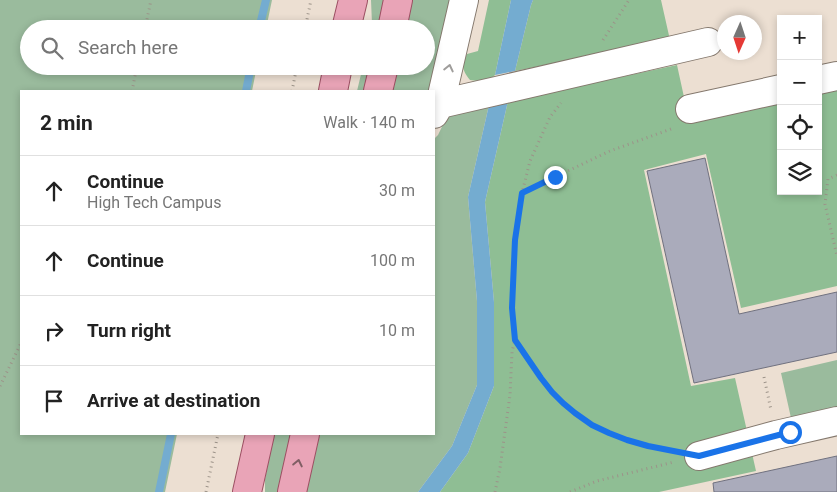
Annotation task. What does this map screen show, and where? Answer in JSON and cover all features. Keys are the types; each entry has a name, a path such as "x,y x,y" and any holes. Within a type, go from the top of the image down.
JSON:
{"main road":[{"path":"348,20 352,0"},
{"path":"394,20 398,0"},
{"path":"333,90 336,75"},
{"path":"378,90 382,75"},
{"path":"247,492 260,435"},
{"path":"292,492 305,435"}],"street":[{"path":"464,0 437,109 584,71 708,42"},
{"path":"822,79 837,76"},
{"path":"690,108 777,89"},
{"path":"699,456 837,421"}],"path":[{"path":"147,20 151,0"},
{"path":"307,20 311,0"},
{"path":"495,492 510,396 512,352 515,340 512,308 514,249 522,193 530,161 550,117 584,71 628,0"},
{"path":"132,90 135,75"},
{"path":"292,90 295,75"},
{"path":"522,193 610,152 671,129 690,108"},
{"path":"837,175 828,179 825,204 837,256"},
{"path":"515,340 552,392 575,413 592,425 634,442 699,456"},
{"path":"0,386 20,345"},
{"path":"206,492 218,435"},
{"path":"570,492 597,481 699,456"}],"green space":[{"path":"0,0 272,0 268,20 20,20 20,75 255,75 252,90 20,90 20,435 177,435 165,492 0,492"},
{"path":"371,0 386,0 382,20 372,20"},
{"path":"412,0 452,0 432,90 392,90 395,75 435,75 435,20 407,20"},
{"path":"489,0 511,0 495,75 492,78 478,81 470,80 465,73 463,64 467,54 478,51"},
{"path":"533,0 661,0 670,40 515,71"},
{"path":"677,65 689,120 777,97 777,195 822,195 822,87 837,83 837,286 741,308 706,154 644,170 691,386 735,378 756,471 659,492 440,492 468,453 494,386 494,302 485,202 508,101"},
{"path":"361,75 370,75 367,90 357,90"},
{"path":"489,105 468,197 477,301 477,385 452,446 418,492 306,492 319,435 435,435 435,138 449,112"},
{"path":"837,360 837,408 791,418 781,373"},
{"path":"274,435 294,435 281,492 265,492 265,479"}],"water":[{"path":"511,0 533,0 515,71 495,75"},
{"path":"508,101 485,202 494,302 494,386 468,453 440,492 418,492 452,446 477,385 477,301 468,197 489,105"}],"building":[{"path":"705,158 739,314 837,292 837,352 694,383 647,171"},
{"path":"837,456 837,492 714,492 713,483"}],"waterway":[{"path":"261,20 266,0"},
{"path":"246,90 249,75"},
{"path":"159,492 171,435"}],"route":[{"path":"555,177 522,193 515,240 512,308 515,340 552,392 575,413 592,425 609,433 648,446 699,456 790,432"}]}
